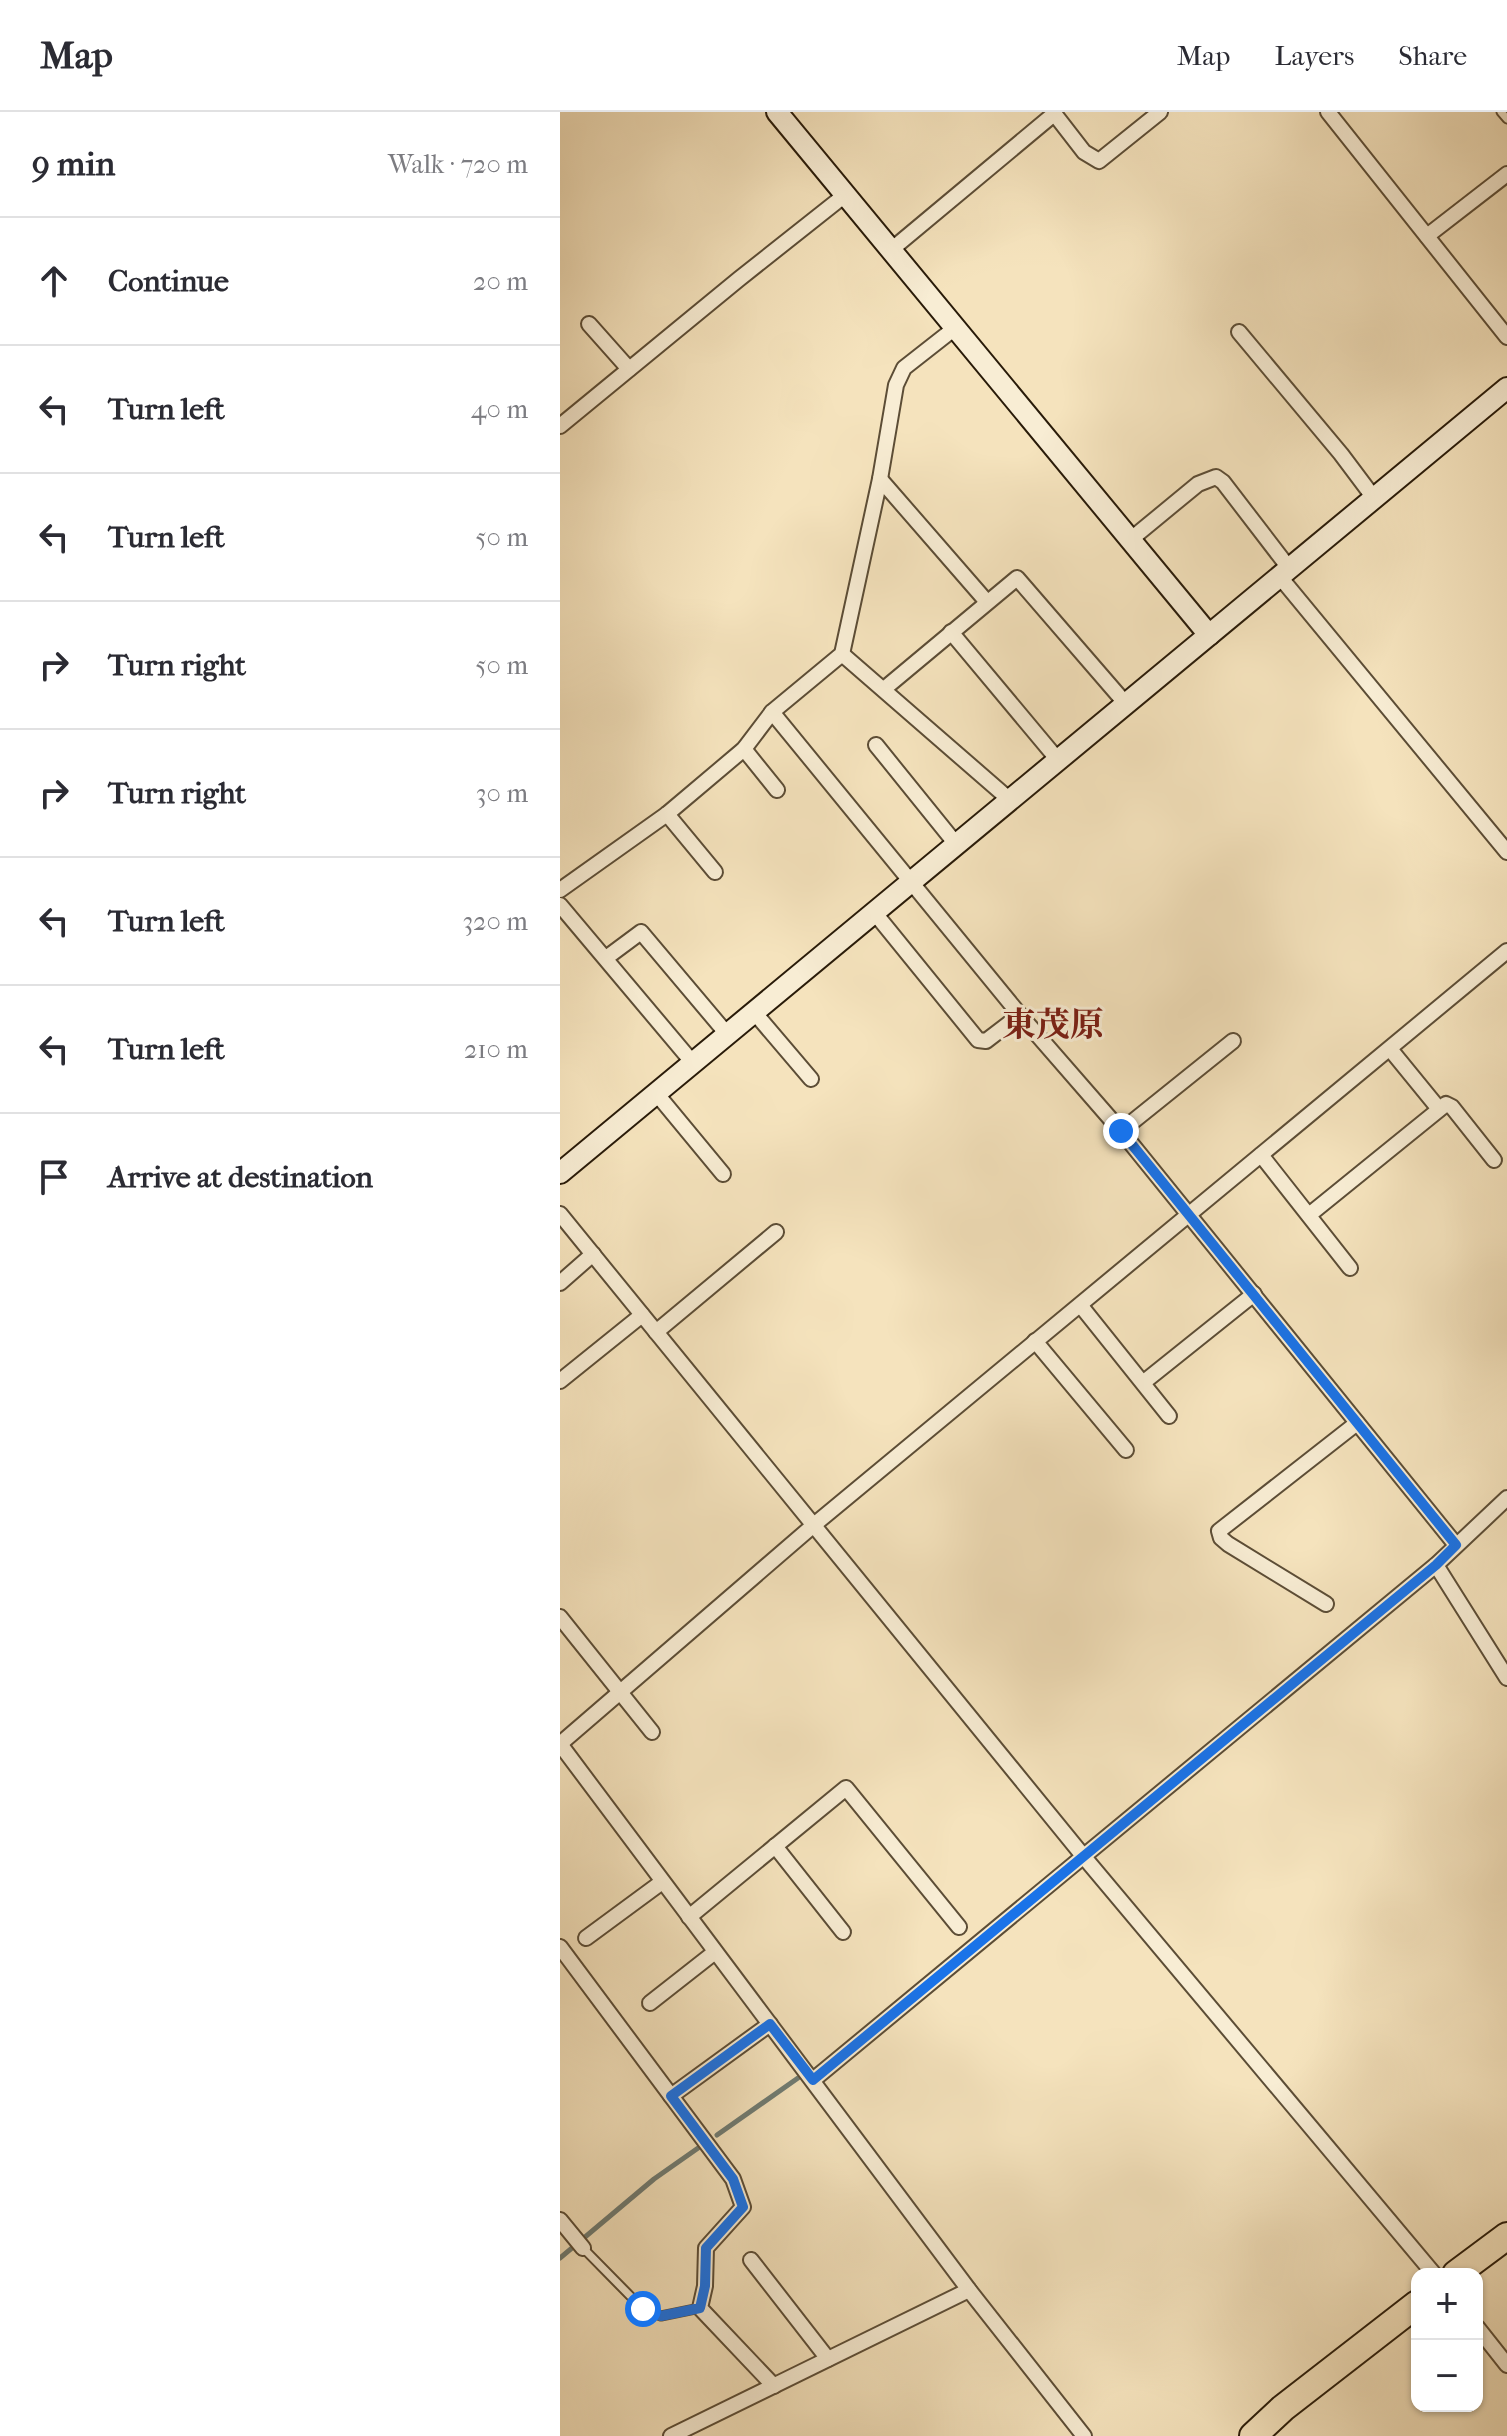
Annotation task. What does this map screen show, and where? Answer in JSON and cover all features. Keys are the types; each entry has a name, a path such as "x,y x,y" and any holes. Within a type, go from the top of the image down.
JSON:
{"highway":[{"path":"1464,2268 1507,2236"},
{"path":"1253,2436 1283,2408 1411,2309"}],"street":[{"path":"777,112 1209,635"},
{"path":"891,250 1054,113 1084,152 1099,161 1160,112"},
{"path":"1328,112 1507,337"},
{"path":"1427,236 1507,174"},
{"path":"560,426 845,195"},
{"path":"589,324 629,369"},
{"path":"560,890 667,814 744,749 772,712 842,654 880,479 896,385 904,368 955,328"},
{"path":"1239,332 1374,498"},
{"path":"560,1173 1507,388"},
{"path":"1130,540 1198,484 1216,477 1223,482 1285,572 1507,852"},
{"path":"880,479 987,602"},
{"path":"884,689 1017,578 1126,704"},
{"path":"951,632 1058,760"},
{"path":"842,654 1010,800"},
{"path":"772,712 1020,1015 1121,1131 1456,1545"},
{"path":"876,745 956,844"},
{"path":"744,749 777,790"},
{"path":"667,814 715,872"},
{"path":"560,905 693,1063"},
{"path":"874,912 978,1040 986,1041 1020,1015"},
{"path":"606,958 641,932 727,1034"},
{"path":"1084,2436 969,2290 561,1749 620,1692 815,1524 1507,951"},
{"path":"754,1012 811,1079"},
{"path":"1121,1131 1233,1041"},
{"path":"1390,1049 1439,1109"},
{"path":"656,1093 723,1174"},
{"path":"1309,1215 1446,1104 1452,1107 1494,1160"},
{"path":"1261,1155 1350,1268"},
{"path":"560,1214 1084,1857 1429,2268"},
{"path":"656,1332 776,1232"},
{"path":"560,1283 593,1254"},
{"path":"1144,1382 1254,1294"},
{"path":"1081,1306 1169,1416"},
{"path":"560,1381 642,1315"},
{"path":"1035,1341 1126,1450"},
{"path":"1326,1604 1228,1544 1219,1531 1357,1423"},
{"path":"813,2080 1436,1565 1507,1498"},
{"path":"1436,1565 1507,1678"},
{"path":"560,1617 652,1732"},
{"path":"689,1917 846,1788 959,1927"},
{"path":"775,1846 843,1932"},
{"path":"586,1938 662,1882"},
{"path":"560,1947 733,2179 743,2207 706,2248 705,2286 700,2308 774,2386"},
{"path":"650,2003 715,1952"},
{"path":"671,2096 770,2024"},
{"path":"560,2220 580,2244"},
{"path":"751,2260 828,2359"},
{"path":"671,2436 969,2290"},
{"path":"1483,2335 1507,2365"}],"lane":[{"path":"1501,112 1507,119"},
{"path":"580,2244 643,2309 661,2316 700,2308"}],"waterway":[{"path":"717,2135 798,2078"},
{"path":"560,2258 654,2179 701,2146"}],"district":[{"name":"東茂原","path":"1053,1025"}],"route":[{"path":"643,2309 661,2316 700,2308 705,2286 706,2248 743,2207 733,2179 671,2096 770,2024 813,2080 1436,1565 1456,1545 1121,1131"}]}
